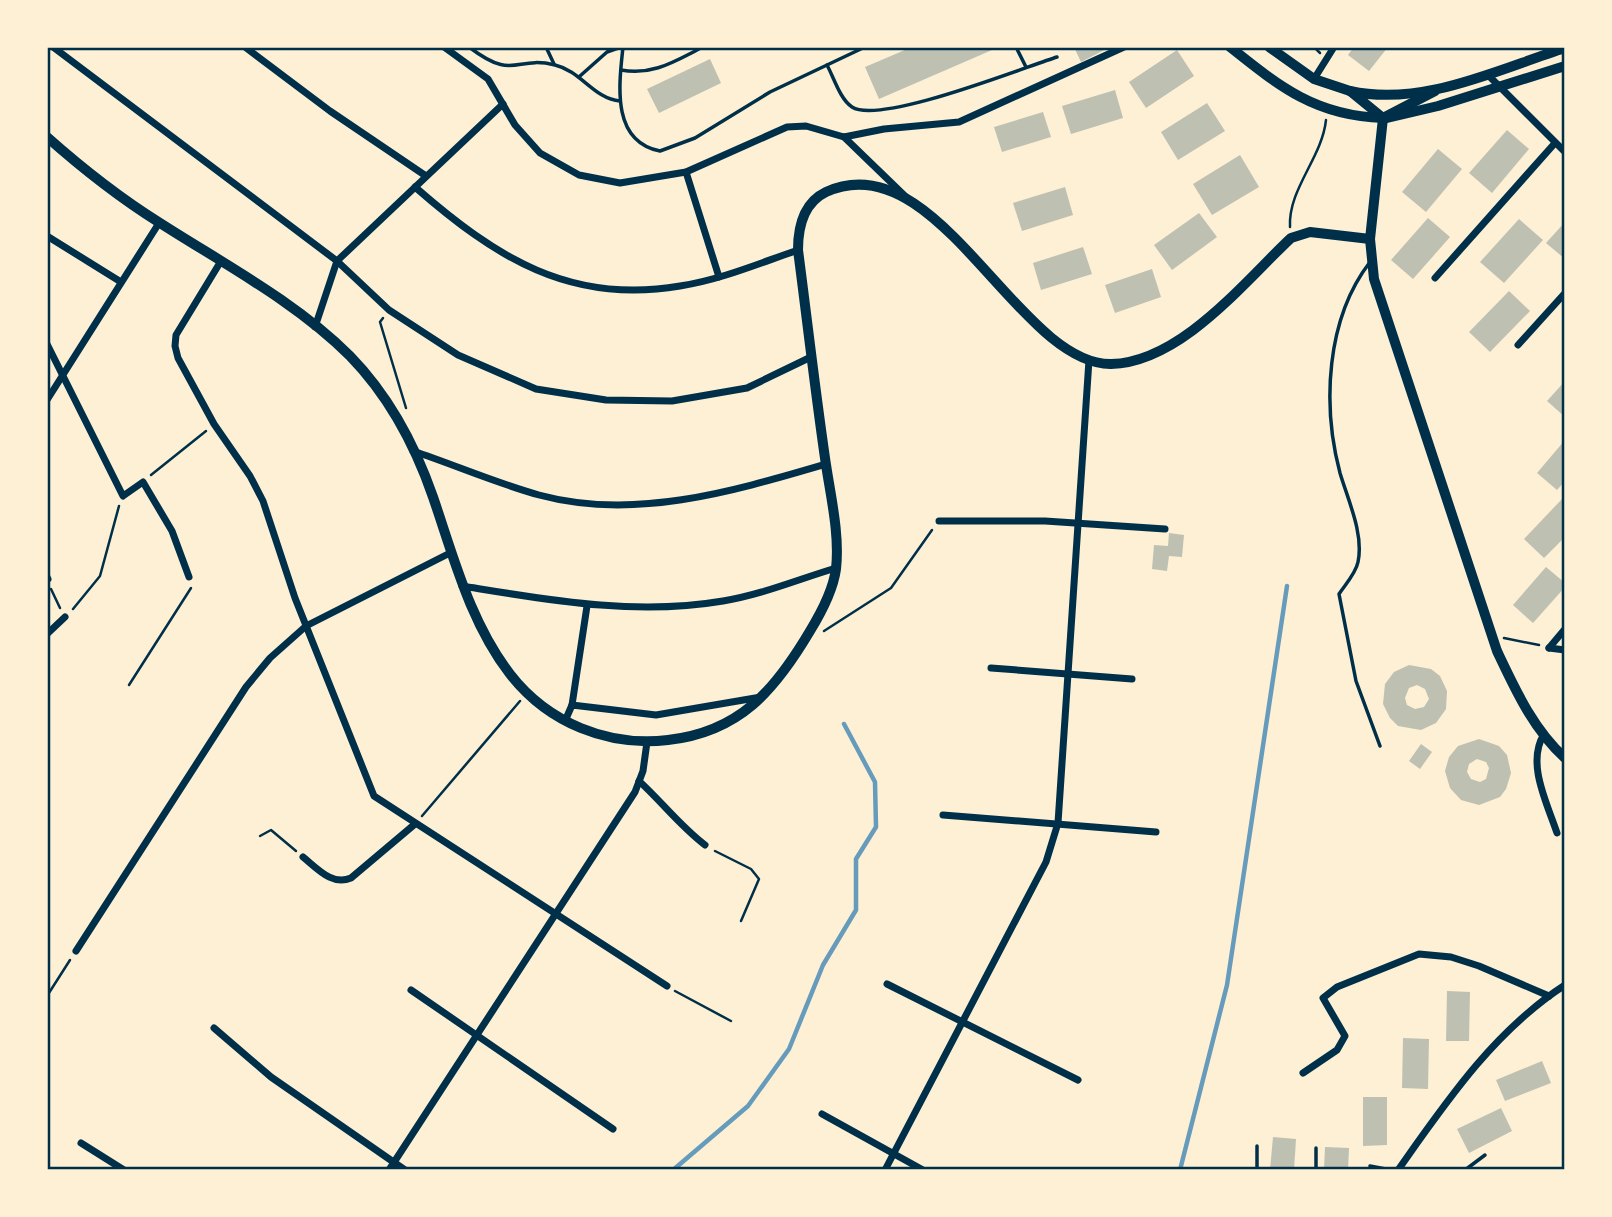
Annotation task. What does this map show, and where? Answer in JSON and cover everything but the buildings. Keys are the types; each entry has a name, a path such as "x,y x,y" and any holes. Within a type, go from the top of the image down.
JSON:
{"main road":[{"path":"1230,47 1302,100 1328,110 1383,118 1435,91"},
{"path":"1269,47 1314,79 1350,91 1383,118"},
{"path":"1383,118 1370,261 1491,635 1518,695 1546,738 1565,758"},
{"path":"1546,738 1565,751"}],"street":[{"path":"53,47 337,261 389,310 458,355 536,389 606,400 672,401 747,388 811,357"},
{"path":"245,47 330,111 426,176"},
{"path":"444,47 488,79 526,139 540,153 579,175 620,183 686,172 787,128 806,126 844,137 975,117 1124,47"},
{"path":"1314,79 1334,47"},
{"path":"1350,91 1378,96 1435,91 1565,48"},
{"path":"1383,118 1438,106 1565,66"},
{"path":"1487,74 1497,87 1565,152"},
{"path":"315,327 337,261 503,104"},
{"path":"47,137 121,198 221,261 315,327 348,355 368,377 401,425 432,494 462,586 491,646 527,694 565,721 612,739 647,742 699,734 728,723 765,696 816,620 831,587 836,568 834,516 798,250 801,220 809,205 829,190 853,184 871,185 911,202"},
{"path":"844,137 911,202 955,237 1035,322 1089,360 1111,363 1133,359 1163,349 1191,333 1291,238 1310,232 1370,239"},
{"path":"1435,278 1555,143"},
{"path":"686,172 719,276"},
{"path":"415,187 479,240 507,258 544,275 590,288 635,292 682,286 798,250"},
{"path":"47,400 159,223"},
{"path":"47,236 121,282"},
{"path":"221,261 176,335 175,346 214,425 250,476 262,501 306,626 374,796 667,986"},
{"path":"1518,345 1565,293"},
{"path":"47,344 123,496 143,482 172,531 188,577"},
{"path":"885,1170 1046,862 1058,823 1089,360"},
{"path":"413,451 540,495 593,502 647,503 720,495 826,464"},
{"path":"939,521 1077,523 1165,529"},
{"path":"76,951 246,687 270,658 306,626 450,553"},
{"path":"462,586 587,606 673,608 726,601 836,568"},
{"path":"565,721 572,705 587,606"},
{"path":"47,634 65,617"},
{"path":"1549,648 1565,629"},
{"path":"1549,648 1565,650"},
{"path":"991,668 1132,679"},
{"path":"572,705 656,715 765,696"},
{"path":"1546,738 1536,747 1541,787 1558,832"},
{"path":"391,1166 556,915 639,781 647,742"},
{"path":"639,781 662,802 679,825 705,845"},
{"path":"943,815 1156,832"},
{"path":"303,857 333,880 342,882 415,824"},
{"path":"1303,1073 1337,1050 1345,1036 1322,998 1337,987 1419,954 1451,957 1479,965 1549,996"},
{"path":"887,984 1078,1080"},
{"path":"1398,1170 1465,1077 1506,1032 1565,985"},
{"path":"411,990 613,1129"},
{"path":"214,1028 271,1077 391,1166 405,1170"},
{"path":"822,1114 923,1170"},
{"path":"81,1143 124,1170"}],"lane":[{"path":"469,47 485,60 503,67 554,64 580,76 607,99 620,101"},
{"path":"546,47 554,64"},
{"path":"580,76 607,52 622,47 622,117 633,138 660,150 695,138 770,92 865,47"},
{"path":"621,70 634,73 661,69 703,47"},
{"path":"1016,47 1026,67"},
{"path":"827,65 849,104 867,110 912,105 1057,57"},
{"path":"1370,261 1352,284 1329,366 1334,452 1359,541 1358,564 1339,594 1356,681 1380,746"},
{"path":"1257,1146 1257,1170"},
{"path":"1316,1148 1316,1170"},
{"path":"1465,1170 1485,1155"},
{"path":"1370,1166 1391,1170"}],"path":[{"path":"1291,238 1289,210 1324,140 1328,110"},
{"path":"389,310 380,321 408,411"},
{"path":"143,482 214,425"},
{"path":"48,578 65,617 100,576 123,496"},
{"path":"823,632 891,588 939,521"},
{"path":"129,685 191,589 193,583 188,577"},
{"path":"1491,635 1549,648"},
{"path":"415,824 527,694"},
{"path":"260,836 271,830 303,857"},
{"path":"705,845 751,869 759,879 741,921"},
{"path":"47,996 76,951"},
{"path":"667,986 731,1021"}],"waterway":[{"path":"1180,1170 1227,985 1287,586"},
{"path":"673,1170 748,1106 789,1049 823,965 856,910 856,859 876,827 875,782 844,724"}]}
